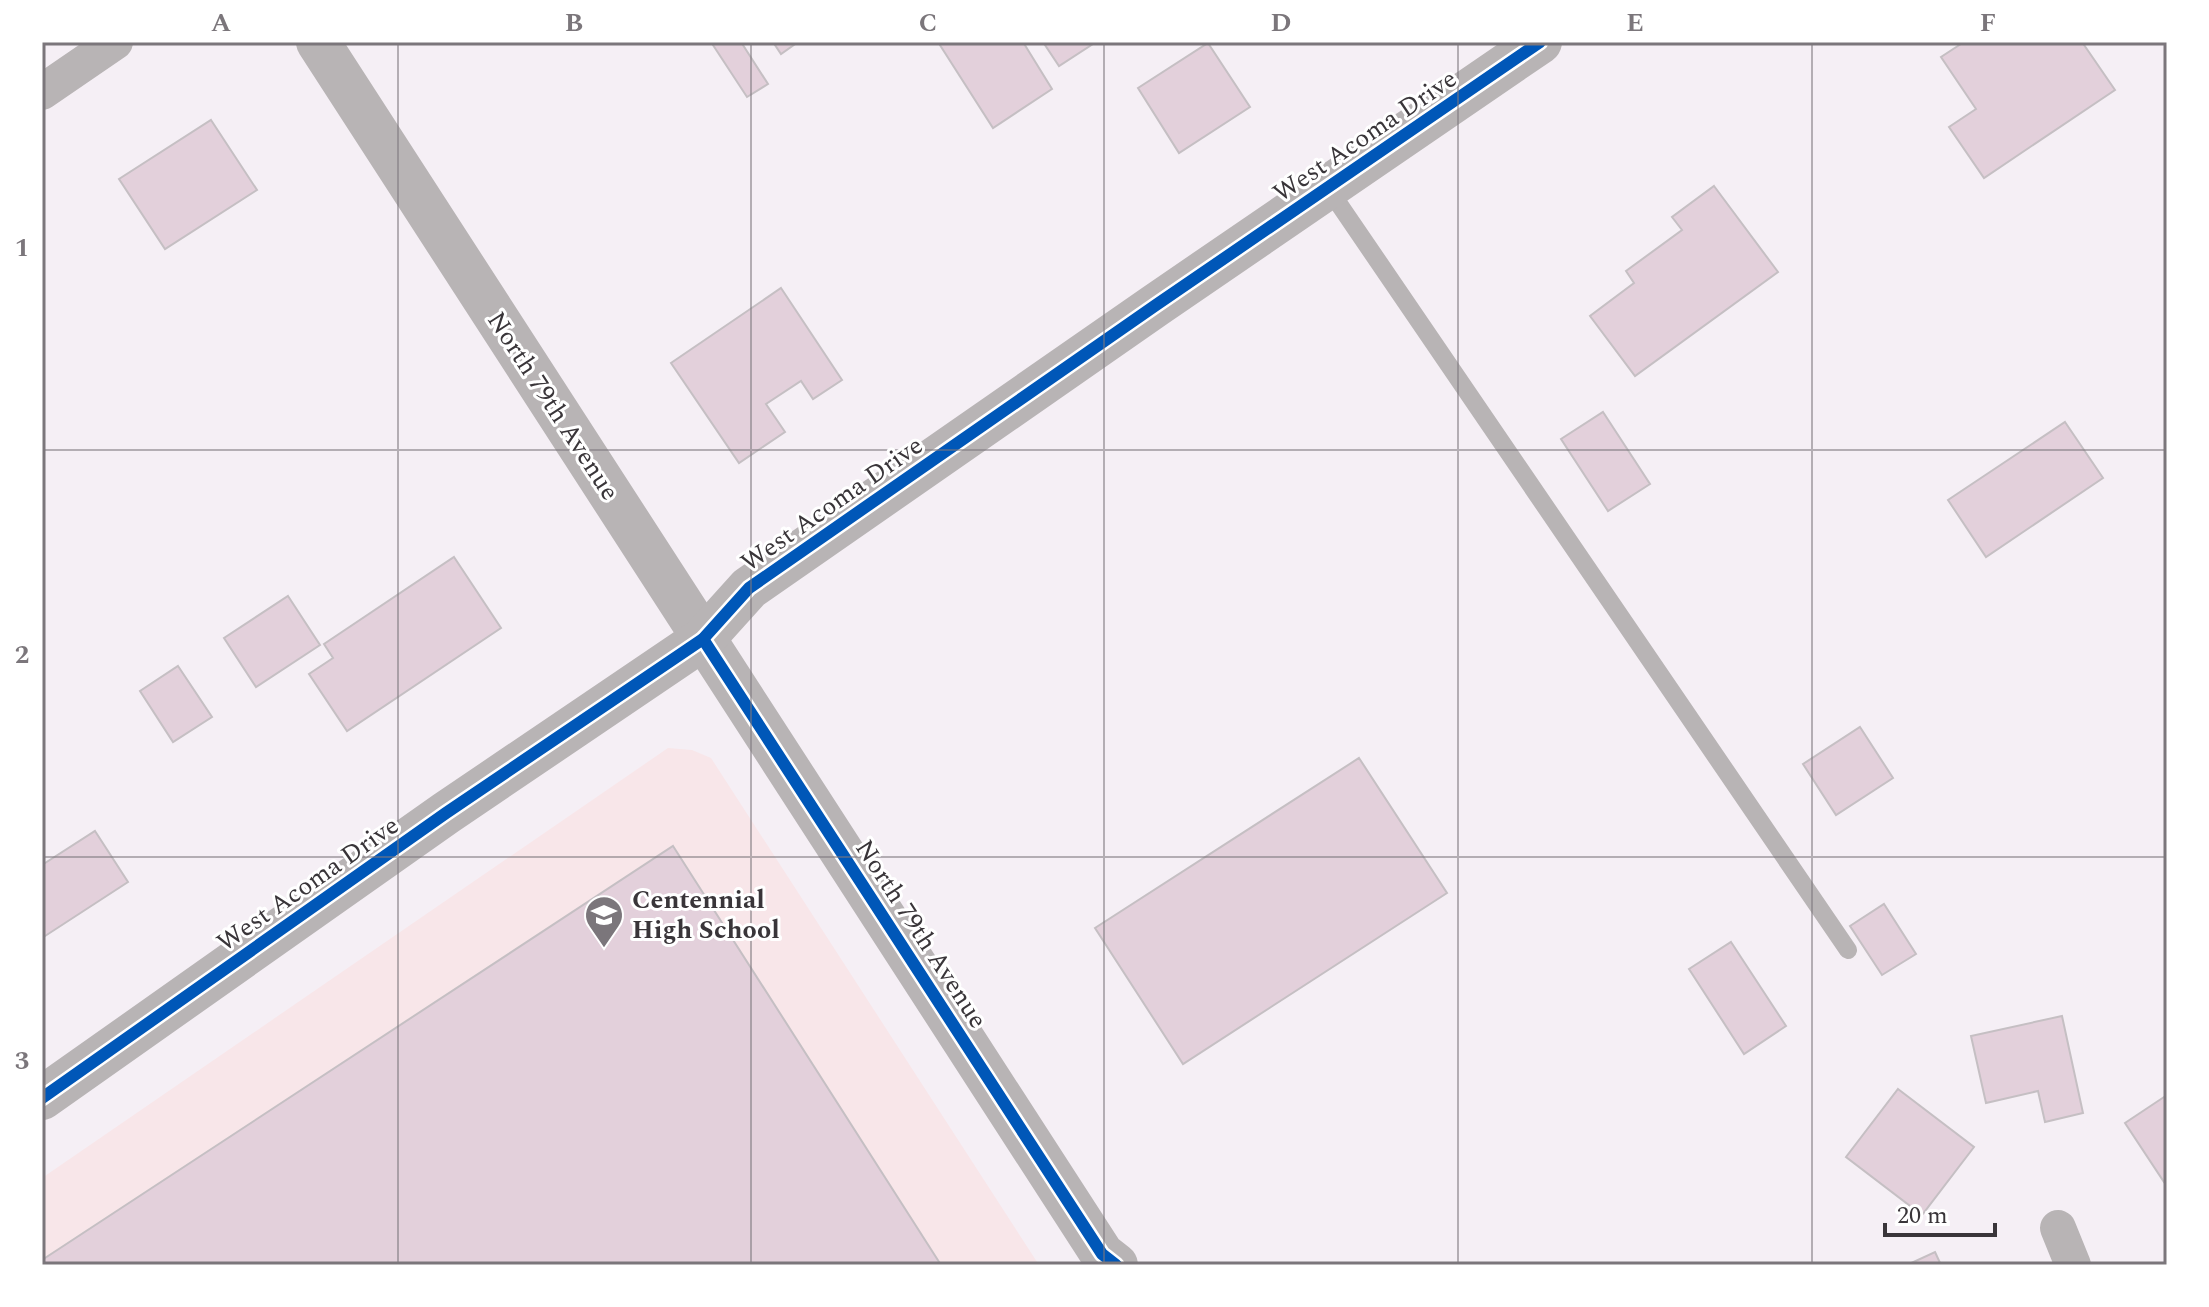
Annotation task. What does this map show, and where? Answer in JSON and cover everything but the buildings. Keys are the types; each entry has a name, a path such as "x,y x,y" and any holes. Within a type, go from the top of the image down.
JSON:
{"street":[{"path":"42,92 115,42"},
{"name":"North 79th Avenue","path":"318,42 1107,1261"},
{"name":"West Acoma Drive","path":"42,1098 446,813 703,639 749,588 1540,42"},
{"path":"2058,1228 2073,1265"}],"lane":[{"path":"1328,188 1848,950"}],"shaded area":[{"name":"Centennial High School","path":"668,748 692,750 711,758 1039,1265 42,1265 42,1178"}],"cycle path":[{"path":"42,1098 446,813 703,639 749,588 1540,42"},
{"path":"703,639 1102,1254 1116,1265"}],"place":[{"name":"Centennial High School","path":"604,949"}]}
